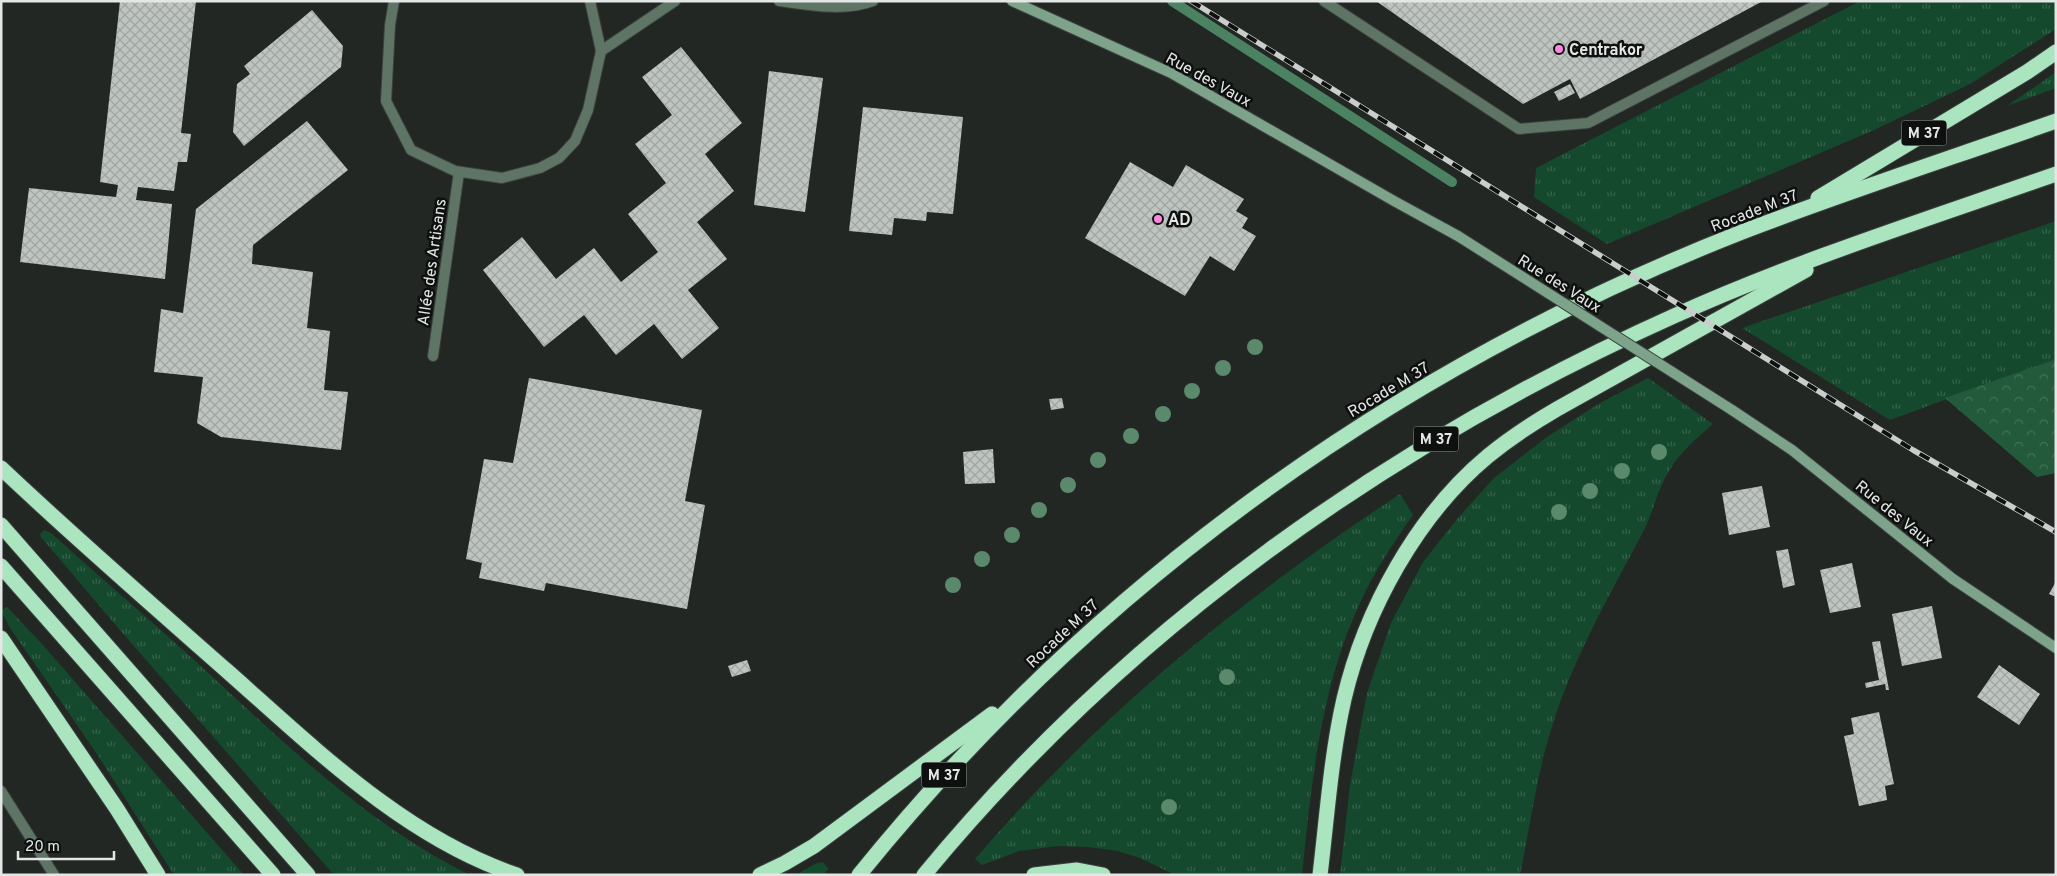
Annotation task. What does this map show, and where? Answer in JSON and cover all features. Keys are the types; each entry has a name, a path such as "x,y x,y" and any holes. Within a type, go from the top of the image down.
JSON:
{"highway":[{"name":"M 37","path":"1793,213 2027,72 2056,52"},
{"name":"Rocade M 37","path":"859,875 946,773 1035,682 1130,594 1202,536 1285,475 1393,405 1490,349 1568,309 1741,232 2056,121"},
{"name":"M 37","path":"924,875 1014,774 1116,674 1220,587 1358,487 1474,416 1591,355 1675,315 1752,283 1849,247 2056,174"},
{"path":"1320,875 1344,699 1364,634 1392,572 1426,523 1455,488 1487,456 1521,431 1557,409 1849,247"},
{"path":"1,468 308,743 372,795 440,840 492,867 517,875"},
{"path":"1,525 308,875"},
{"path":"1,566 273,875"},
{"path":"1,638 117,809 158,875"},
{"path":"760,875 814,846 1035,682"},
{"path":"1034,875 1077,870 1103,875"}],"street":[{"path":"394,1 390,25 386,101 410,150 459,172 502,178 540,168 559,158 575,141 588,110 601,51 590,1"},
{"path":"601,51 675,1"},
{"path":"778,1 827,7 864,5 874,1"},
{"name":"Rue des Vaux","path":"1012,1 1171,73 1458,236 1792,450 1953,579 2056,648"},
{"path":"1324,1 1519,129 1588,123 1824,1"},
{"name":"Allée des Artisans","path":"433,356 459,172"},
{"path":"1,791 54,875"}],"green space":[{"path":"1860,1 2056,1 2056,29 1970,84 1874,130 1607,244 1534,197 1536,168"},
{"path":"2056,72 2056,88 2007,106"},
{"path":"2056,221 2056,359 1890,420 1742,328"},
{"path":"2056,359 2056,473 2037,477 1945,398"},
{"path":"1648,378 1713,424 1683,452 1665,478 1646,526 1604,606 1569,679 1551,730 1541,766 1520,875 1340,875 1350,785 1367,693 1391,623 1423,562 1458,518 1494,478 1547,437 1600,403"},
{"path":"1400,494 1413,515 1384,558 1360,603 1336,668 1327,702 1314,771 1302,875 1175,875 1140,858 1118,851 1088,847 1058,846 1019,851 982,865 975,859 1022,806 1071,756 1175,662 1285,574"},
{"path":"44,530 51,533 330,782 397,832 433,855 470,875 334,875 41,537 40,534"},
{"path":"7,607 42,644 244,875 174,875 95,751 10,628 1,611"},
{"path":"823,862 828,869 823,875 796,875 815,864"}],"building":[{"path":"120,1 196,1 181,133 191,134 187,162 178,162 174,191 138,187 136,200 172,204 165,279 20,262 29,188 116,197 118,185 100,182"},
{"name":"Centrakor","path":"1376,1 1763,1 1580,99 1570,79 1523,104"},
{"path":"312,10 343,46 341,67 244,146 233,132 237,84 250,74 244,66"},
{"path":"681,47 742,123 705,154 734,191 697,222 727,259 688,290 719,328 682,359 654,324 616,355 584,315 544,347 483,270 522,237 556,279 594,248 621,282 658,252 628,214 666,183 635,144 672,115 642,77"},
{"path":"769,71 823,78 805,212 754,205"},
{"path":"1570,84 1575,93 1559,101 1554,92"},
{"path":"863,107 963,117 953,214 927,212 926,221 894,218 892,235 849,231"},
{"path":"307,121 348,170 253,245 252,264 313,272 307,328 330,331 324,390 348,392 341,450 221,437 197,423 203,377 154,372 161,309 183,313 196,209"},
{"path":"1130,162 1173,187 1186,165 1244,199 1236,211 1248,218 1242,228 1256,236 1234,271 1210,256 1185,296 1085,238"},
{"path":"529,378 702,410 685,501 705,505 687,609 546,583 544,591 479,578 482,563 466,559 484,459 513,463"},
{"path":"1062,398 1064,408 1051,410 1049,399"},
{"path":"993,449 995,483 965,484 963,452"},
{"path":"1762,486 1770,527 1729,535 1722,493"},
{"path":"1788,549 1795,585 1783,588 1776,551"},
{"path":"1852,563 1861,607 1830,613 1820,570"},
{"path":"2056,581 2056,597 2049,594"},
{"path":"1932,606 1942,658 1902,666 1892,614"},
{"path":"1880,641 1889,690 1886,690 1885,684 1866,688 1865,683 1879,680 1872,642"},
{"path":"747,660 751,671 732,677 728,666"},
{"path":"1999,665 2040,694 2019,725 1977,697"},
{"path":"1879,712 1894,784 1885,786 1887,800 1859,806 1844,736 1854,734 1851,718"}],"waterway":[{"path":"1172,1 1452,182"}],"railway":[{"path":"1191,1 1913,450 2056,532"}],"place":[{"name":"Centrakor","path":"1559,49"},
{"name":"AD","path":"1158,219"}]}
